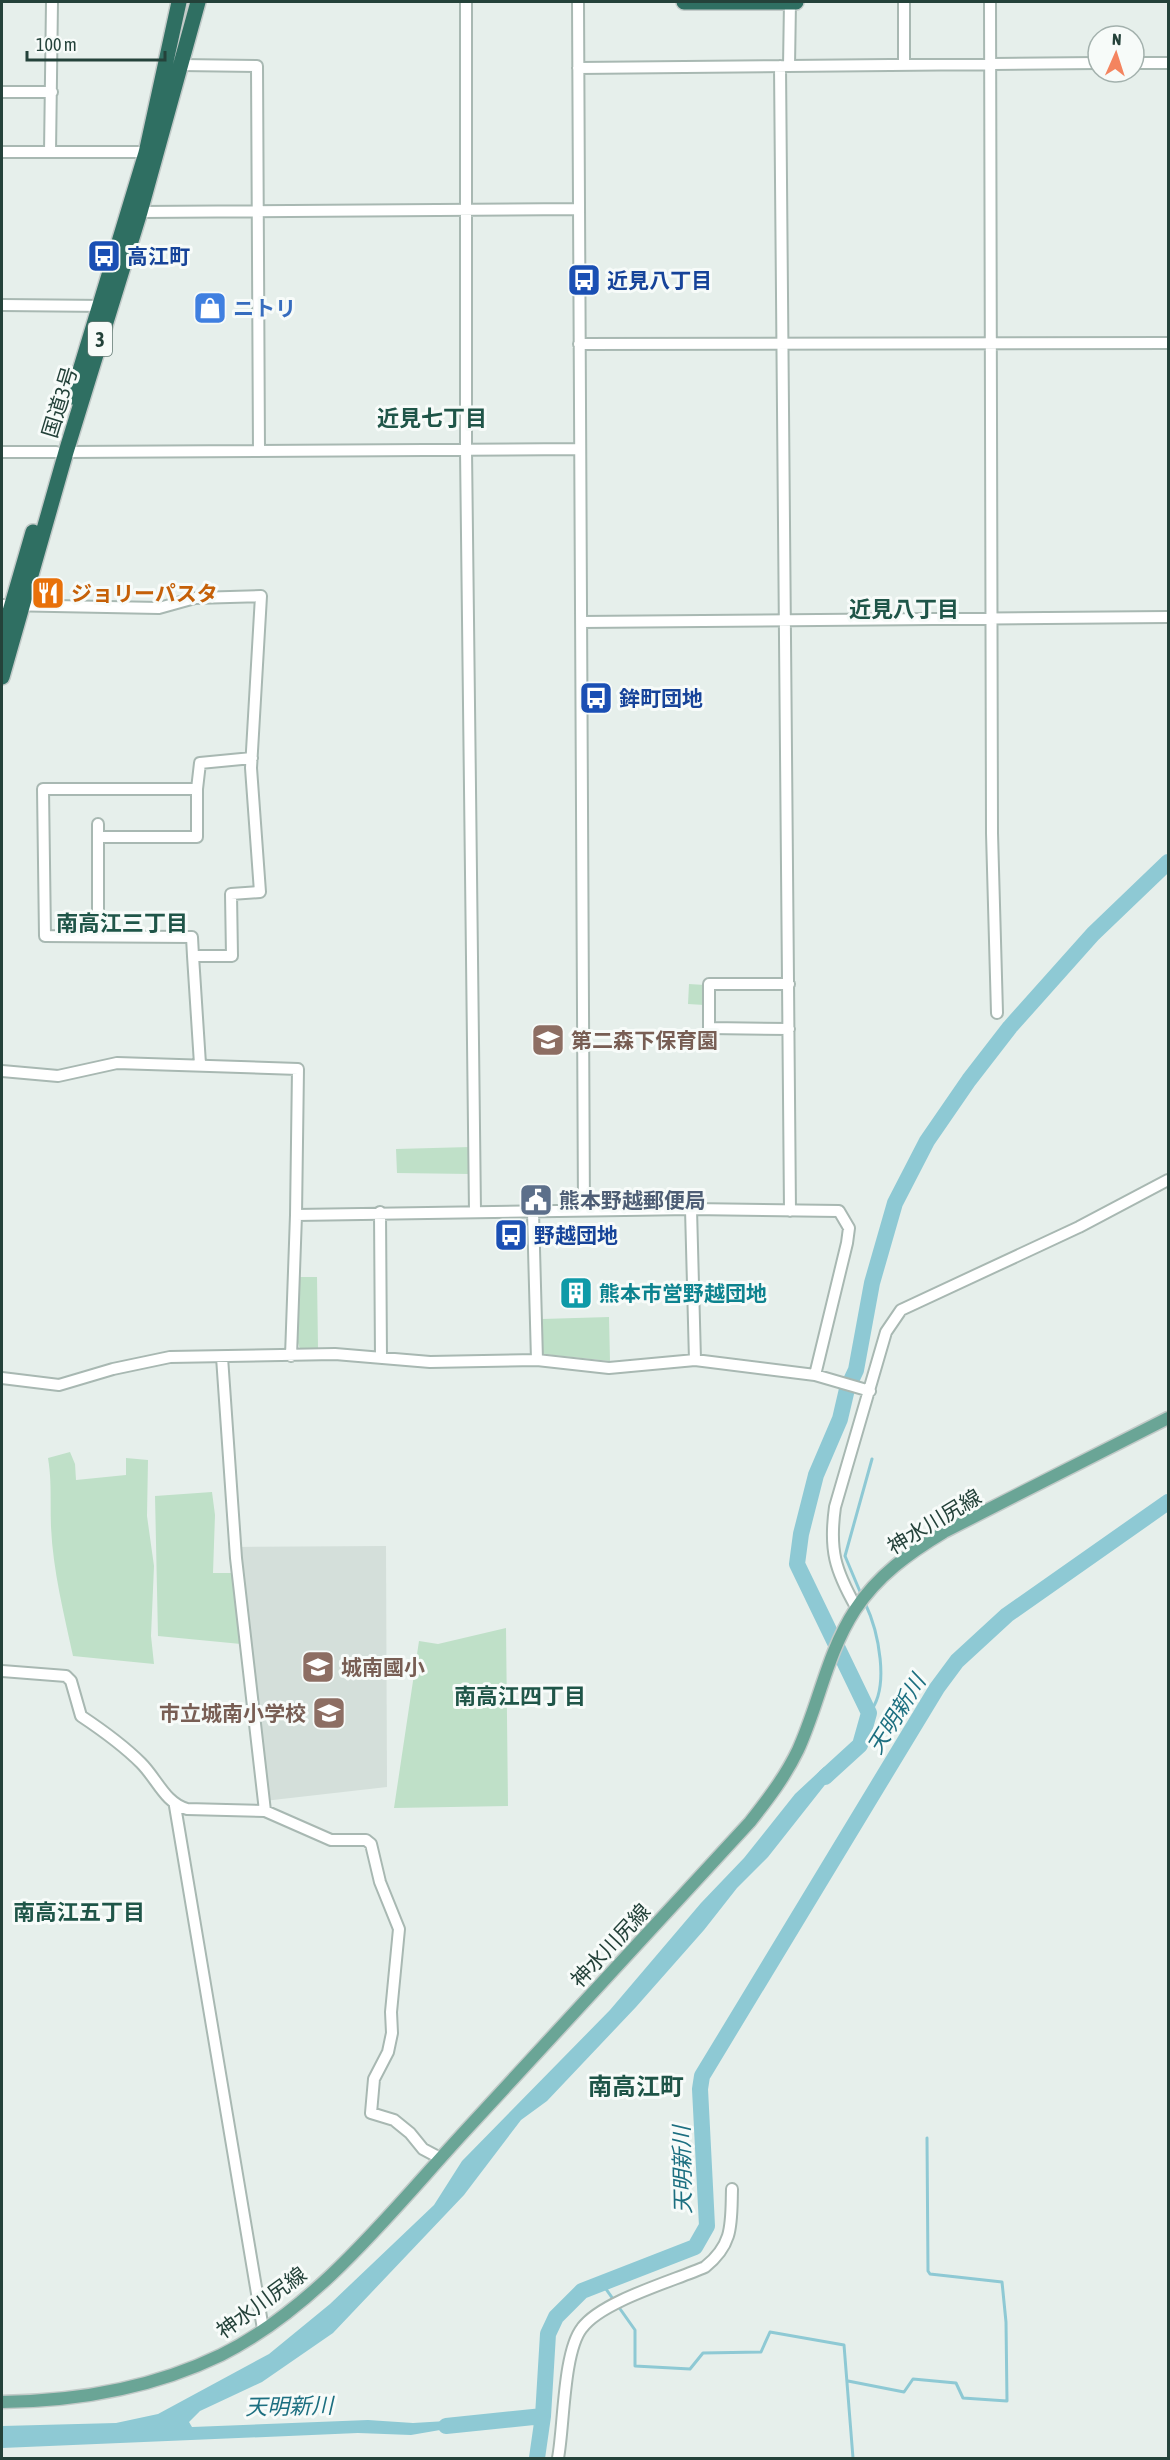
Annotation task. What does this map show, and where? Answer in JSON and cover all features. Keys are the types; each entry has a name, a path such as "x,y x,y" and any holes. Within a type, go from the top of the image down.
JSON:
{"highway":[{"name":"国道3号","path":"104,306 140,212 179,2"},
{"name":"国道3号","path":"2,639 151,152 181,65 197,2"},
{"path":"197,2 205,2"},
{"path":"684,2 796,2"},
{"name":"国道3号","path":"2,677 12,606"}],"main road":[{"name":"神水川尻線","path":"2,2402 84,2397 144,2385 222,2354 288,2312 324,2281 440,2158 750,1822 778,1786 798,1750 826,1669 854,1612 879,1580 912,1551 944,1533 1168,1418"}],"street":[{"path":"50,152 52,2"},
{"path":"466,2 466,450 475,1212"},
{"path":"578,2 585,1211"},
{"path":"790,2 785,66 784,344 790,1211"},
{"path":"904,2 904,65"},
{"path":"990,2 992,833 997,1013"},
{"path":"578,68 1086,63"},
{"path":"1146,63 1168,63"},
{"path":"181,65 257,66 260,451"},
{"path":"2,92 52,92"},
{"path":"2,152 151,152"},
{"path":"140,212 579,209"},
{"path":"2,305 104,306"},
{"path":"579,344 1168,343"},
{"path":"2,452 580,449"},
{"path":"12,606 120,605 159,608 195,598 261,596 252,758 260,892 231,894 232,956 193,956"},
{"path":"581,622 1168,617"},
{"path":"98,837 197,837 197,789 200,764 252,758"},
{"path":"197,789 43,789 45,936 192,937 200,1064"},
{"path":"98,824 98,926"},
{"path":"789,984 710,984 709,1028 789,1029"},
{"path":"2,1071 58,1076 117,1064 200,1064 298,1069 297,1215 291,1356"},
{"path":"854,1612 833,1559 831,1530 835,1507 886,1332 901,1310 1068,1232 1168,1180"},
{"path":"691,1209 695,1360"},
{"path":"297,1215 691,1209 839,1211 849,1228 815,1375"},
{"path":"380,1212 381,1358"},
{"path":"533,1212 537,1360"},
{"path":"2,1378 59,1385 113,1369 170,1357 335,1354 430,1362 537,1360 609,1368 695,1360 815,1375 868,1391"},
{"path":"222,1357 236,1558 265,1811"},
{"path":"2,1671 66,1676 71,1682 81,1716 103,1730 142,1764 175,1806 263,2329"},
{"path":"175,1806 187,1809 265,1811 331,1840 366,1840 371,1844 380,1882 399,1929 391,2012 392,2034 388,2052 374,2079 371,2113 394,2120 410,2133 423,2149 440,2158"},
{"path":"558,2458 572,2351 581,2328 619,2302 705,2267 714,2260 731,2232 732,2189"}],"shaded area":[{"name":"城南國小","path":"386,1546 387,1787 264,1801 235,1547"}],"green space":[{"path":"689,984 705,985 704,1005 688,1004"},
{"path":"470,1147 470,1174 397,1173 396,1149"},
{"path":"298,1277 317,1277 318,1348 300,1349 297,1340"},
{"path":"609,1317 610,1361 543,1354 542,1319"},
{"path":"70,1452 75,1464 76,1480 126,1475 126,1458 148,1460 147,1516 154,1566 151,1636 154,1664 73,1656 54,1560 48,1458"},
{"path":"212,1492 215,1515 213,1573 232,1573 241,1644 158,1636 155,1496"},
{"path":"506,1628 508,1806 394,1808 419,1641 438,1644"}],"water":[{"path":"843,1762 768,1857 737,1888 704,1930 636,2007 547,2101 521,2120 464,2195 333,2333 262,2382 200,2411 189,2422 192,2427 368,2420 413,2423 516,2417 411,2435 358,2433 2,2448 2,2426 116,2423 158,2414 269,2354 330,2304 434,2205 462,2161 610,2010 701,1903 744,1858 795,1794 824,1767"}],"waterway":[{"path":"825,1777 860,1745 869,1713 797,1564 801,1534 816,1475 840,1419 847,1389 856,1370 872,1283 895,1203 927,1141 969,1080 1010,1027 1093,934 1168,862"},
{"path":"861,1594 845,1556 872,1459"},
{"name":"天明新川","path":"537,2458 543,2416 548,2334 556,2317 582,2291 695,2247 707,2226 700,2089 702,2076 937,1688 957,1661 1007,1615 1168,1502"},
{"path":"865,1603 878,1643 881,1674 876,1702 869,1713"},
{"path":"848,2381 904,2392 913,2379 956,2383 963,2398 1007,2401 1006,2322 1002,2282 930,2274 928,2271 927,2138"},
{"path":"601,2282 635,2330 635,2366 690,2369 703,2353 761,2352 770,2332 844,2345 853,2458"},
{"name":"天明新川","path":"446,2426 543,2416"}],"place":[{"name":"高江町","path":"104,256"},
{"name":"近見八丁目","path":"584,280"},
{"name":"ニトリ","path":"210,308"},
{"name":"ジョリーパスタ","path":"48,593"},
{"name":"鉾町団地","path":"596,698"},
{"name":"第二森下保育園","path":"548,1040"},
{"name":"熊本野越郵便局","path":"536,1200"},
{"name":"野越団地","path":"511,1235"},
{"name":"熊本市営野越団地","path":"576,1293"},
{"name":"城南國小","path":"318,1667"},
{"name":"市立城南小学校","path":"329,1713"}],"district":[{"name":"近見七丁目","path":"432,418"},
{"name":"近見八丁目","path":"904,609"},
{"name":"南高江三丁目","path":"122,923"},
{"name":"南高江四丁目","path":"520,1696"},
{"name":"南高江五丁目","path":"79,1912"},
{"name":"南高江町","path":"636,2086"}]}
